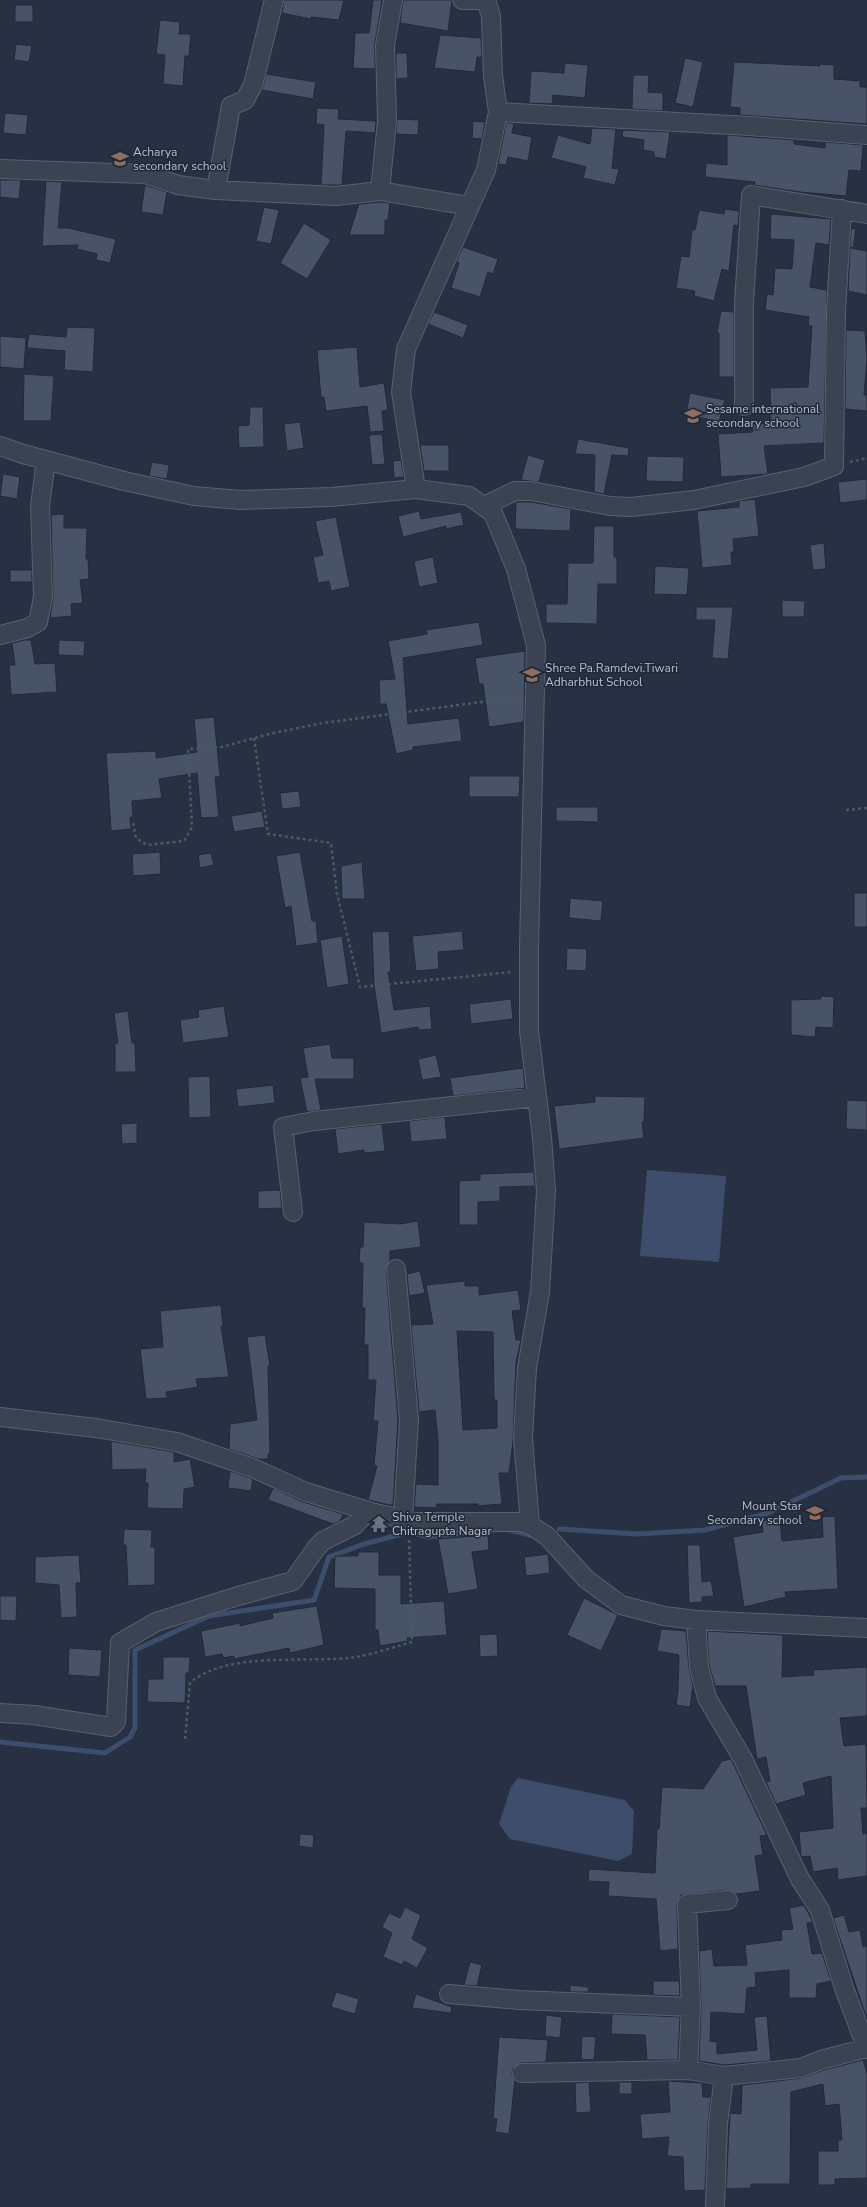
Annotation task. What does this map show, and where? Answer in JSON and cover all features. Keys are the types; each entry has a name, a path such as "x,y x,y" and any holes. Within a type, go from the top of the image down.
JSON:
{"street":[{"path":"216,190 231,106 245,100 253,85 274,0"},
{"path":"380,191 387,121 385,45 393,0"},
{"path":"416,489 400,392 406,349 486,170 498,112 493,76 491,16 486,0 462,0"},
{"path":"498,112 749,126 867,135"},
{"path":"0,169 145,174 178,185 216,190 336,196 380,191 469,206"},
{"path":"744,406 744,302 752,195 867,214"},
{"path":"484,506 515,491 532,491 610,506 630,507 694,500 804,478 834,466 836,311 842,209"},
{"path":"0,446 124,481 194,496 233,499 331,497 416,489 469,496 493,513 516,569 536,645 528,948 530,970 530,1031 546,1191 540,1292 527,1368 523,1438 530,1525"},
{"path":"0,634 28,628 38,622 43,597 40,506 46,460"},
{"path":"293,1212 283,1127 314,1121 537,1097"},
{"path":"396,1269 409,1420 403,1518"},
{"path":"0,1417 96,1428 177,1442 253,1468 306,1492 368,1511 417,1522 521,1522 530,1525 547,1536 586,1579 621,1605 664,1616 696,1620 867,1628"},
{"path":"0,1713 34,1715 111,1727 116,1722 120,1643 156,1622 238,1596 293,1581 317,1546 323,1541 355,1525 368,1511"},
{"path":"522,2073 688,2070 724,2076 801,2068 821,2060 867,2048 844,1988 820,1910 800,1879 743,1758 707,1698 699,1667 696,1620"},
{"path":"688,2070 691,2007 687,1904 728,1900"},
{"path":"449,1994 519,2000 691,2007"},
{"path":"715,2207 718,2124 724,2076"}],"path":[{"path":"133,823 136,838 148,845 184,841 192,827 188,750 222,747 254,738 324,723 535,695"},
{"path":"254,738 268,834 331,843 337,894 360,987 530,970"},
{"path":"846,810 867,808"},
{"path":"185,1739 190,1683 200,1674 230,1664 356,1657 412,1642 409,1538"}],"water":[{"path":"647,1170 726,1176 719,1262 640,1256"},
{"path":"518,1778 625,1800 634,1811 632,1854 618,1861 510,1839 499,1824 511,1787"}],"building":[{"path":"284,0 344,0 339,20 311,17 311,19 282,13"},
{"path":"373,0 382,0 375,43 375,69 353,68 355,33 369,33"},
{"path":"403,0 452,0 448,31 400,23"},
{"path":"15,5 33,5 33,22 15,22"},
{"path":"160,20 180,22 179,34 191,34 189,56 185,56 183,86 163,84 165,55 156,54"},
{"path":"440,35 481,38 482,57 477,57 475,72 434,68"},
{"path":"16,44 32,46 29,62 14,60"},
{"path":"396,53 407,53 408,78 396,79"},
{"path":"685,58 703,62 693,107 675,103"},
{"path":"734,62 820,66 820,64 834,65 834,79 860,81 860,87 867,87 867,124 740,115 740,108 730,107"},
{"path":"565,63 588,65 585,98 553,95 552,104 529,103 531,71 564,73"},
{"path":"266,74 316,82 313,99 262,90"},
{"path":"633,75 649,75 648,92 663,93 663,111 632,109"},
{"path":"317,108 339,109 338,119 376,121 375,133 346,131 342,185 321,185 324,125 316,124"},
{"path":"5,113 28,115 26,135 3,133"},
{"path":"397,119 419,120 418,135 396,134"},
{"path":"473,121 485,122 482,139 472,138"},
{"path":"506,123 514,123 512,133 532,137 528,161 508,157 506,165 498,164"},
{"path":"592,128 616,129 612,168 619,169 615,185 583,178 586,167 551,158 558,135 590,144"},
{"path":"623,130 670,132 666,159 654,157 654,152 643,150 644,140 622,137"},
{"path":"727,135 794,140 794,144 825,148 825,142 863,145 861,171 849,170 846,196 800,192 754,185 755,182 705,177 706,163 727,165"},
{"path":"0,180 21,180 19,199 0,197"},
{"path":"46,181 62,182 58,228 68,228 116,239 110,263 96,260 97,254 77,249 78,245 42,246"},
{"path":"145,185 167,192 163,215 141,212"},
{"path":"380,202 390,203 388,220 385,220 385,235 349,235 359,204"},
{"path":"264,207 279,210 271,244 256,241"},
{"path":"725,209 739,211 738,226 734,225 729,271 722,269 714,301 694,296 695,291 676,288 681,256 689,257 692,230 695,230 699,210 724,214"},
{"path":"771,214 831,219 829,245 816,243 810,287 827,290 824,443 764,446 768,474 721,477 718,434 753,432 752,424 771,423 770,388 808,387 812,326 808,326 809,317 765,310 767,294 773,295 775,268 792,269 794,240 770,239"},
{"path":"304,223 331,240 307,279 280,263"},
{"path":"851,228 856,229 853,248 850,247"},
{"path":"463,247 498,259 493,274 488,272 480,297 451,288 459,263 456,262"},
{"path":"850,248 867,251 867,295 848,291"},
{"path":"721,311 734,312 734,377 719,377 719,333 717,333"},
{"path":"434,312 468,325 463,338 428,324"},
{"path":"67,327 95,328 93,372 64,370 65,351 27,348 29,334 66,337"},
{"path":"846,330 865,331 867,359 864,395 867,395 867,411 845,409"},
{"path":"0,336 26,338 24,369 0,367"},
{"path":"357,347 360,387 384,383 388,410 382,411 384,431 370,432 367,406 326,411 324,397 321,398 317,350"},
{"path":"24,374 54,376 51,421 23,421"},
{"path":"690,393 725,400 719,422 686,414"},
{"path":"250,407 263,407 264,447 239,448 238,426 249,425"},
{"path":"300,422 304,448 287,451 284,424"},
{"path":"382,434 385,464 372,465 369,435"},
{"path":"578,439 629,448 628,456 612,455 604,494 594,492 595,455 575,454"},
{"path":"420,445 449,445 449,471 424,471"},
{"path":"528,455 545,460 539,482 521,480"},
{"path":"647,456 684,457 683,482 646,481"},
{"path":"401,460 404,477 394,478 393,461"},
{"path":"152,462 169,465 167,479 149,476"},
{"path":"3,474 20,477 17,499 0,496"},
{"path":"867,479 867,500 840,503 838,482"},
{"path":"755,499 759,536 733,539 734,552 731,552 732,565 702,568 697,511 739,507 739,501"},
{"path":"516,502 531,502 571,509 570,531 515,529"},
{"path":"419,511 421,519 461,512 464,525 446,529 446,526 403,537 398,516"},
{"path":"64,514 64,528 87,528 86,559 88,559 89,579 80,580 83,603 71,604 72,616 50,618 53,597 51,515"},
{"path":"336,517 350,587 331,591 329,581 318,583 313,557 323,555 315,521"},
{"path":"594,526 614,526 614,557 617,557 617,584 598,584 597,624 546,623 546,604 567,604 568,563 593,563"},
{"path":"824,543 826,569 813,570 810,545"},
{"path":"433,557 438,583 419,587 414,561"},
{"path":"655,566 689,568 687,595 654,594"},
{"path":"10,570 32,570 32,582 10,582"},
{"path":"782,600 805,601 804,617 782,617"},
{"path":"696,607 733,607 728,659 712,658 715,620 696,620"},
{"path":"479,622 483,645 403,658 408,724 459,718 462,741 413,747 413,750 396,754 386,704 380,704 379,680 395,679 388,641 427,634 426,630"},
{"path":"31,640 35,664 55,663 57,692 11,695 9,665 15,665 12,643"},
{"path":"59,640 85,641 84,656 58,655"},
{"path":"525,651 524,722 489,727 483,684 479,684 475,658"},
{"path":"214,717 220,777 215,777 219,817 201,818 197,773 159,779 162,798 132,801 133,817 130,817 131,829 111,831 106,753 156,751 156,758 197,752 194,719"},
{"path":"469,776 520,776 519,797 469,797"},
{"path":"299,791 301,807 282,809 280,793"},
{"path":"556,807 598,807 598,822 556,821"},
{"path":"262,811 265,827 234,832 231,816"},
{"path":"160,852 161,874 133,876 132,854"},
{"path":"300,852 312,921 316,921 318,943 296,946 291,906 285,908 276,856"},
{"path":"211,853 214,865 200,868 198,855"},
{"path":"362,862 365,899 342,899 341,866"},
{"path":"854,893 867,893 867,927 854,927"},
{"path":"570,898 603,901 601,921 569,918"},
{"path":"389,931 391,972 388,972 394,1010 430,1006 432,1029 419,1030 418,1027 381,1033 374,985 372,932"},
{"path":"462,931 464,950 438,952 439,969 416,971 412,936"},
{"path":"342,936 349,984 327,988 320,940"},
{"path":"567,948 587,949 586,971 566,970"},
{"path":"821,996 834,997 833,1028 816,1027 815,1037 791,1035 791,1000 821,999"},
{"path":"511,999 513,1019 471,1024 469,1004"},
{"path":"224,1006 229,1037 183,1043 180,1020 199,1017 198,1010"},
{"path":"128,1011 132,1043 135,1043 136,1072 115,1072 115,1043 118,1043 114,1013"},
{"path":"330,1044 332,1058 354,1058 354,1079 315,1079 321,1110 307,1112 300,1078 308,1077 303,1048"},
{"path":"436,1055 441,1077 422,1080 418,1059"},
{"path":"523,1068 525,1088 453,1096 450,1078"},
{"path":"210,1076 211,1117 189,1118 188,1077"},
{"path":"273,1085 275,1103 238,1107 236,1089"},
{"path":"595,1096 645,1097 644,1122 642,1122 644,1138 559,1149 554,1106 595,1102"},
{"path":"847,1100 867,1101 867,1130 846,1129"},
{"path":"445,1117 447,1139 411,1142 409,1121"},
{"path":"137,1123 137,1143 122,1144 121,1124"},
{"path":"382,1124 385,1151 364,1153 364,1150 338,1154 335,1129"},
{"path":"534,1172 535,1186 500,1187 500,1201 478,1202 478,1225 459,1225 459,1181 480,1180 480,1174"},
{"path":"280,1190 282,1208 258,1209 258,1191"},
{"path":"418,1221 421,1247 390,1251 390,1260 386,1270 398,1420 393,1505 390,1505 368,1500 377,1466 374,1465 378,1421 373,1421 376,1380 368,1380 368,1345 364,1345 365,1308 362,1308 363,1263 359,1263 360,1247 363,1247 364,1222 400,1224"},
{"path":"420,1271 425,1293 409,1296 407,1274"},
{"path":"465,1281 465,1286 479,1286 479,1295 518,1290 521,1310 512,1311 516,1340 521,1340 516,1362 513,1441 509,1473 499,1473 502,1504 478,1506 478,1504 437,1504 436,1508 414,1507 416,1484 438,1485 438,1441 435,1410 419,1412 411,1325 433,1324 426,1285","holes":["457,1331 493,1332 494,1400 497,1400 497,1428 463,1430"]},
{"path":"221,1305 223,1326 221,1326 229,1377 196,1379 198,1387 166,1392 167,1398 146,1399 140,1349 163,1347 160,1311"},
{"path":"265,1335 270,1366 268,1366 270,1453 268,1454 268,1459 258,1459 229,1449 230,1424 257,1420 247,1337"},
{"path":"111,1441 174,1452 174,1462 190,1459 195,1487 184,1489 183,1509 147,1508 148,1483 145,1483 146,1469 112,1470"},
{"path":"230,1471 253,1479 251,1491 228,1488"},
{"path":"273,1488 303,1502 343,1514 340,1521 333,1524 268,1500"},
{"path":"835,1516 838,1589 785,1592 786,1597 744,1607 733,1537 763,1532 762,1521 780,1519 782,1541 823,1537 822,1517"},
{"path":"124,1529 152,1530 151,1547 155,1547 155,1585 128,1586 126,1545 123,1545"},
{"path":"488,1535 489,1550 472,1552 478,1589 448,1594 438,1539"},
{"path":"687,1545 700,1545 702,1582 711,1581 714,1596 702,1597 702,1602 689,1603"},
{"path":"358,1552 379,1552 379,1575 401,1575 401,1604 444,1601 447,1635 407,1638 408,1641 380,1646 378,1630 375,1630 375,1589 334,1588 335,1556 358,1556"},
{"path":"548,1554 550,1573 526,1576 524,1557"},
{"path":"79,1555 81,1583 76,1583 77,1617 61,1618 59,1585 35,1583 35,1557"},
{"path":"0,1596 17,1596 16,1621 0,1620"},
{"path":"584,1598 618,1615 601,1651 567,1635"},
{"path":"317,1606 324,1645 290,1653 289,1648 234,1659 234,1656 223,1658 222,1654 205,1657 201,1631 240,1623 240,1626 273,1618 272,1613"},
{"path":"661,1629 686,1631 689,1668 693,1686 690,1707 676,1705 679,1655 657,1651"},
{"path":"707,1631 783,1635 782,1677 814,1675 813,1670 867,1667 867,1716 840,1718 844,1746 866,1744 867,1808 861,1808 863,1834 867,1833 867,1876 838,1880 837,1868 813,1872 810,1856 801,1857 799,1832 833,1828 831,1776 803,1783 806,1795 776,1804 766,1782 770,1781 766,1757 757,1759 746,1686 715,1686 709,1665"},
{"path":"497,1634 498,1656 480,1657 479,1635"},
{"path":"69,1648 102,1650 100,1677 68,1675"},
{"path":"163,1657 190,1657 189,1673 186,1673 185,1703 147,1702 148,1679 163,1679"},
{"path":"731,1759 767,1835 760,1836 763,1855 755,1856 760,1891 737,1894 727,1890 681,1895 677,1904 678,1949 660,1951 656,1899 608,1896 609,1882 588,1881 589,1869 655,1873 657,1829 659,1829 662,1787 703,1789 722,1761"},
{"path":"300,1834 314,1835 313,1848 299,1846"},
{"path":"804,1905 813,1922 807,1923 812,1954 822,1953 831,1981 817,1984 816,1998 789,1998 789,1970 755,1973 756,1987 747,1988 745,2014 711,2012 710,2041 717,2042 717,2054 757,2050 754,2017 767,2016 771,2061 724,2065 699,2061 701,2008 699,1951 712,1949 714,1966 747,1965 745,1945 782,1940 781,1930 793,1929 789,1908"},
{"path":"405,1907 421,1915 412,1939 428,1948 417,1968 404,1961 402,1965 383,1957 392,1933 382,1927 389,1913 400,1918"},
{"path":"844,1915 849,1932 860,1930 863,1947 867,1946 867,2019 833,1918"},
{"path":"470,1962 482,1965 477,1986 464,1985"},
{"path":"653,1981 679,1981 680,1996 653,1995"},
{"path":"570,1985 589,1987 588,1992 570,1992"},
{"path":"336,1992 359,1999 355,2014 331,2007"},
{"path":"416,1994 452,2007 451,2013 412,2008"},
{"path":"612,2014 680,2017 678,2060 647,2060 645,2035 611,2034"},
{"path":"546,2015 562,2017 560,2038 545,2036"},
{"path":"582,2036 596,2037 594,2060 581,2059"},
{"path":"499,2037 548,2040 546,2062 521,2063 513,2068 512,2074 515,2080 509,2134 495,2132 497,2119 493,2118"},
{"path":"863,2060 867,2073 867,2178 835,2179 835,2185 818,2185 818,2151 838,2151 838,2140 842,2140 839,2104 825,2106 823,2084 791,2092 790,2184 751,2184 751,2188 726,2189 730,2113 741,2114 742,2085 802,2078 824,2070"},
{"path":"668,2081 702,2083 703,2097 711,2097 708,2124 705,2190 684,2191 683,2157 667,2156 669,2137 642,2139 640,2114 670,2112"},
{"path":"589,2082 591,2112 576,2113 575,2083"},
{"path":"619,2082 632,2082 632,2094 619,2094"}],"waterway":[{"path":"559,1529 637,1534 705,1530 768,1513 841,1478 867,1477"},
{"path":"505,1529 534,1536"},
{"path":"0,1742 105,1753 130,1737 135,1728 135,1650 209,1616 314,1600 329,1557 364,1544 410,1532 428,1537 493,1530"}],"place":[{"name":"Acharya secondary school","path":"120,159"},
{"name":"Sesame international secondary school","path":"693,416"},
{"name":"Shree Pa.Ramdevi.Tiwari Adharbhut School","path":"532,675"},
{"name":"Mount Star Secondary school","path":"815,1513"},
{"name":"Shiva Temple Chitragupta Nagar","path":"379,1524"}]}
